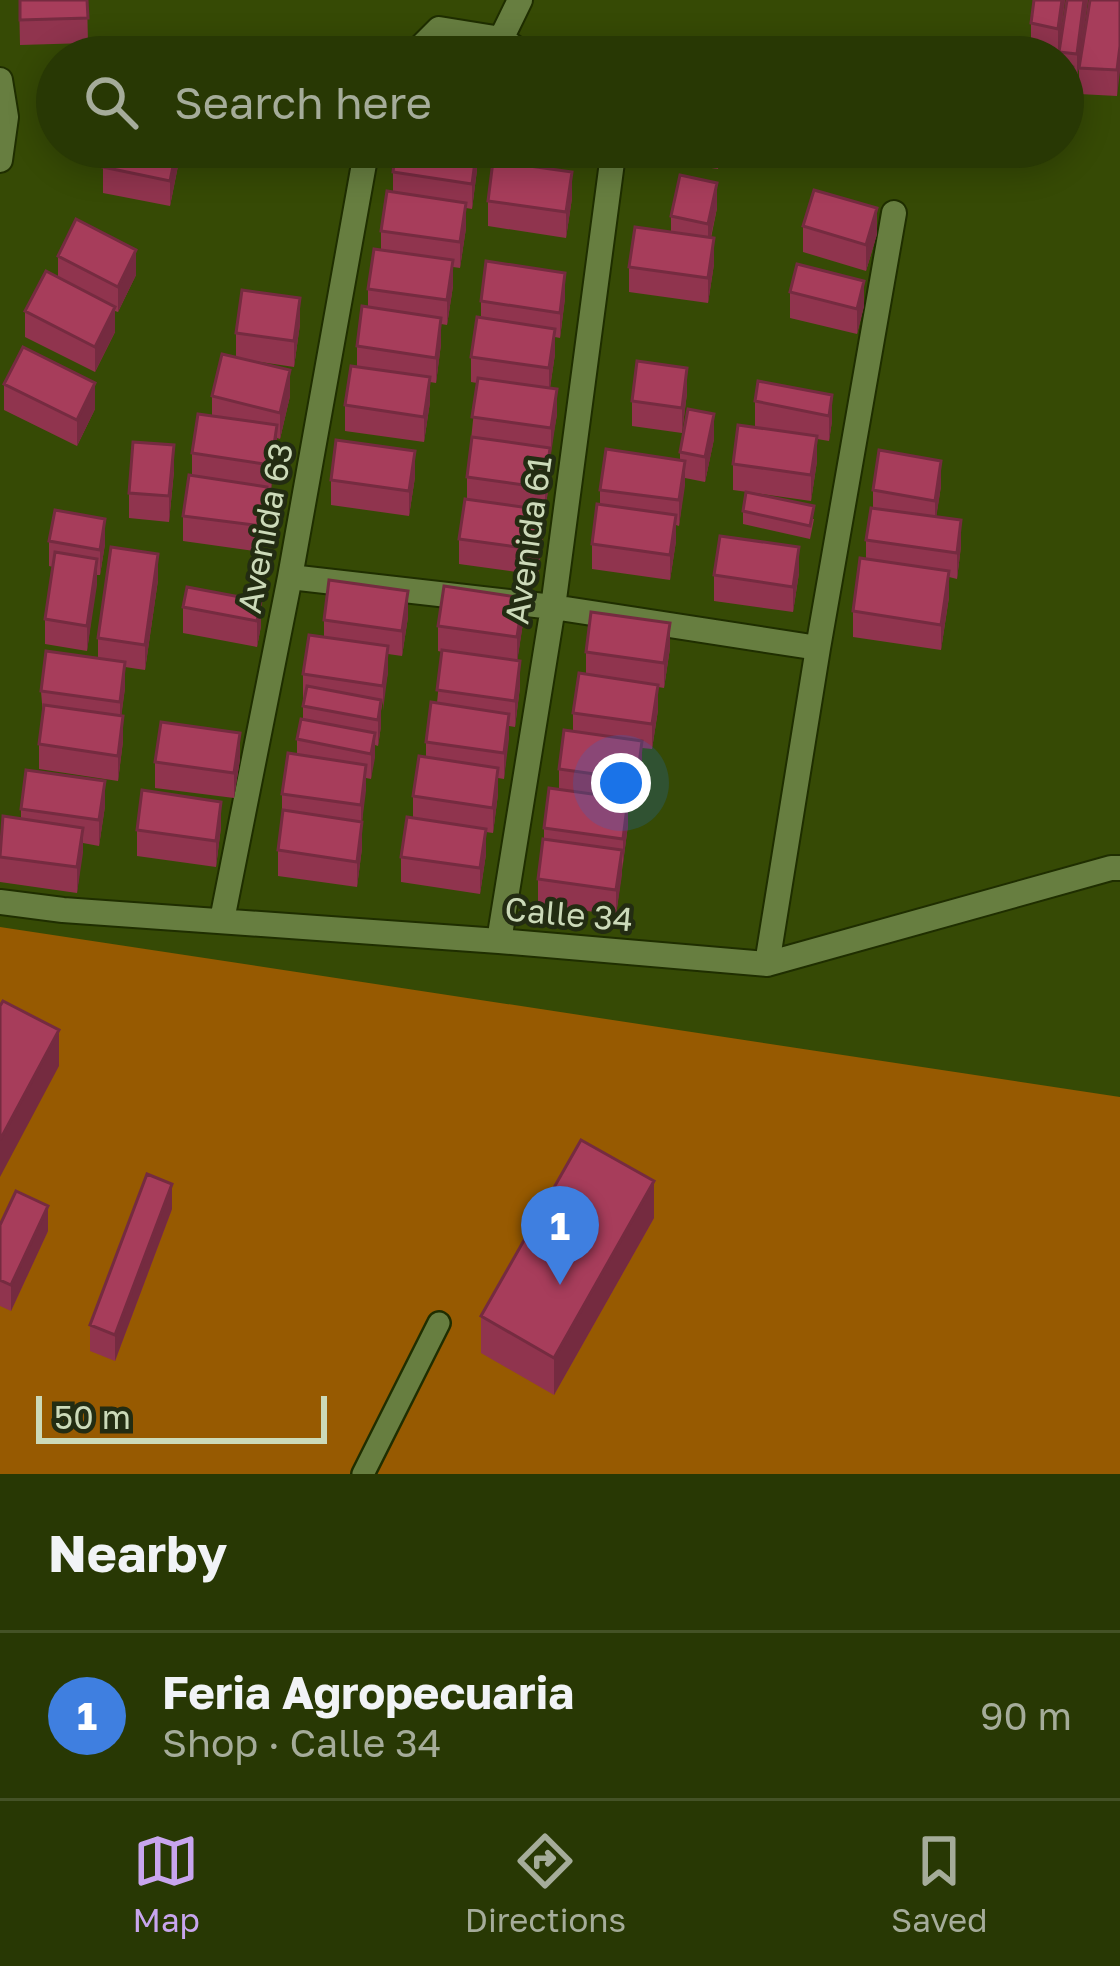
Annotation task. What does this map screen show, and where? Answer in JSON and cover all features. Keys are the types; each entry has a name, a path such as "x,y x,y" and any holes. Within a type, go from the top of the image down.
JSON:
{"street":[{"path":"502,36 520,0"},
{"path":"432,36 439,29 482,36"},
{"path":"0,80 6,117 0,160"},
{"name":"Avenida 63","path":"222,920 363,168"},
{"name":"Avenida 61","path":"499,941 553,607 611,168"},
{"path":"767,964 894,213"},
{"path":"290,577 553,607 818,649"},
{"name":"Calle 34","path":"0,902 767,964 1120,868"}],"lane":[{"path":"363,1474 439,1323"}],"shaded area":[{"path":"0,927 1120,1097 1120,1474 0,1474"}],"building":[{"path":"20,0 87,0 88,18 20,20"},
{"path":"1034,0 1062,0 1058,29 1031,23"},
{"path":"1067,0 1084,0 1079,36 1061,36"},
{"path":"1090,0 1120,0 1117,70 1084,68"},
{"path":"108,168 173,168 170,181"},
{"path":"393,168 474,168 472,184 393,172"},
{"path":"492,168 572,172 566,212 488,201"},
{"path":"680,175 717,183 708,224 671,216"},
{"path":"814,190 877,208 866,245 803,226"},
{"path":"387,191 466,203 460,242 381,231"},
{"path":"76,219 136,250 118,287 58,256"},
{"path":"635,227 714,238 708,278 629,267"},
{"path":"374,249 453,260 447,300 368,289"},
{"path":"486,261 565,273 560,313 481,301"},
{"path":"797,264 864,281 857,309 790,292"},
{"path":"46,271 115,307 95,347 25,311"},
{"path":"242,290 300,298 294,341 236,333"},
{"path":"362,306 441,318 436,358 357,346"},
{"path":"477,317 555,329 549,368 471,357"},
{"path":"23,347 95,383 77,420 4,384"},
{"path":"222,354 290,370 280,413 212,396"},
{"path":"637,361 687,368 682,408 632,401"},
{"path":"351,366 430,377 424,417 345,405"},
{"path":"478,378 557,389 551,428 472,417"},
{"path":"758,381 832,395 829,416 755,401"},
{"path":"688,409 714,414 705,457 680,452"},
{"path":"198,414 277,425 271,465 192,453"},
{"path":"738,425 817,436 811,475 733,464"},
{"path":"472,437 550,448 545,488 467,477"},
{"path":"336,440 415,451 409,491 331,480"},
{"path":"133,442 174,445 169,496 129,493"},
{"path":"606,449 685,461 679,500 600,490"},
{"path":"879,450 941,461 935,501 873,490"},
{"path":"189,475 267,487 262,526 183,516"},
{"path":"746,492 814,506 810,526 743,511"},
{"path":"465,499 543,510 538,550 459,539"},
{"path":"597,504 676,515 670,555 592,544"},
{"path":"871,508 961,520 957,553 866,540"},
{"path":"55,510 105,519 100,550 49,541"},
{"path":"720,536 799,547 793,587 714,575"},
{"path":"111,547 158,554 145,645 98,638"},
{"path":"55,552 97,559 87,626 45,619"},
{"path":"860,558 949,571 941,625 853,611"},
{"path":"329,580 408,591 402,631 324,620"},
{"path":"444,586 523,598 517,637 438,626"},
{"path":"187,587 261,601 257,621 183,607"},
{"path":"591,612 670,623 664,663 586,652"},
{"path":"309,635 388,646 383,686 303,674"},
{"path":"442,650 520,661 515,701 437,690"},
{"path":"46,651 125,662 120,702 41,691"},
{"path":"579,673 658,685 652,724 573,713"},
{"path":"307,686 381,700 378,720 303,706"},
{"path":"431,702 509,714 504,753 426,742"},
{"path":"44,705 123,716 118,756 39,744"},
{"path":"301,719 375,733 371,754 297,739"},
{"path":"161,722 240,733 234,773 155,762"},
{"path":"564,730 642,741 637,780 559,769"},
{"path":"288,753 366,765 361,805 282,794"},
{"path":"419,756 498,768 493,808 413,796"},
{"path":"26,770 105,781 99,820 21,809"},
{"path":"549,788 628,799 623,839 544,828"},
{"path":"142,790 221,802 216,841 137,830"},
{"path":"283,810 362,822 357,862 278,850"},
{"path":"3,816 83,828 77,867 0,857"},
{"path":"407,817 486,829 480,868 401,857"},
{"path":"543,839 622,850 616,890 538,879"},
{"path":"3,1001 59,1030 0,1140 0,1006"},
{"path":"581,1140 654,1181 554,1358 481,1316"},
{"path":"147,1174 172,1184 115,1335 90,1325"},
{"path":"16,1191 48,1206 11,1285 0,1280 0,1225"}],"place":[{"name":"Feria Agropecuaria","path":"560,1285"}]}
